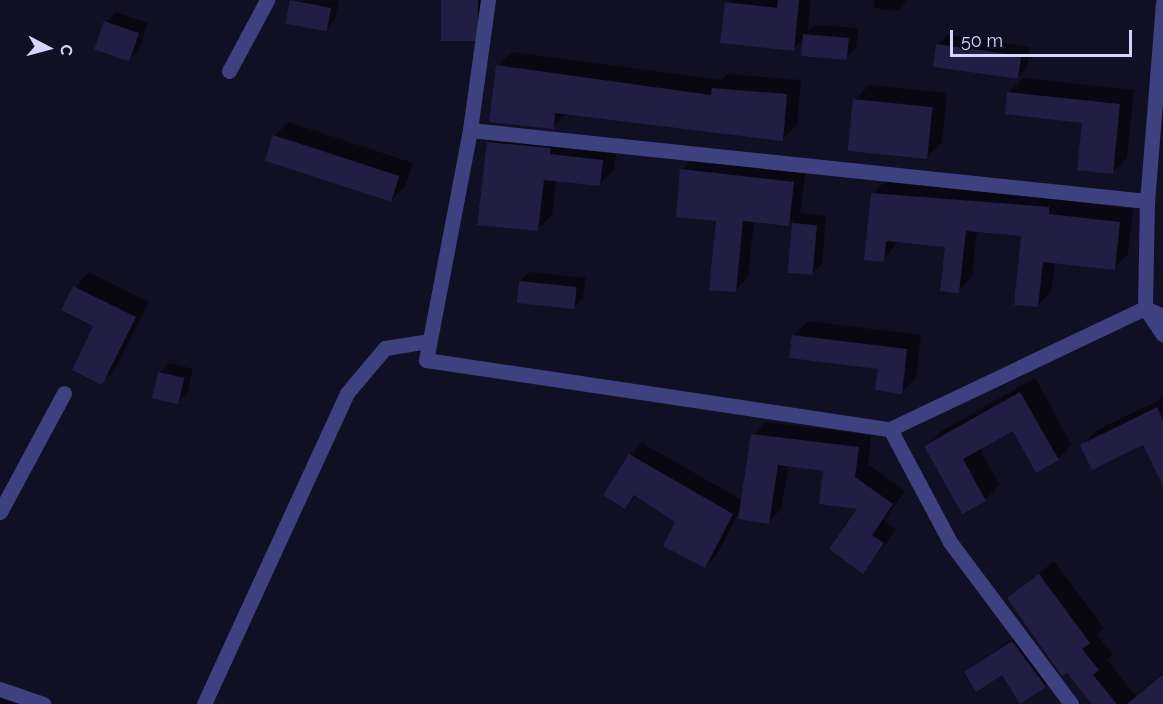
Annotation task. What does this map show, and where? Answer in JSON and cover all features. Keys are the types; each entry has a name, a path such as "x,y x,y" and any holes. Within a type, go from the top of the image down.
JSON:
{"street":[{"path":"229,71 267,0"},
{"path":"488,0 470,130 426,360 890,429 1145,308 1163,316"},
{"path":"1163,3 1160,81 1147,201 1145,308 1163,335"},
{"path":"470,130 1147,201"},
{"path":"204,704 347,393 385,348 429,341"},
{"path":"0,512 64,393"},
{"path":"890,429 950,542 1071,704"},
{"path":"0,688 43,704"}],"building":[{"path":"290,0 331,8 327,32 285,24"},
{"path":"441,0 478,0 478,41 441,41"},
{"path":"778,0 799,0 794,51 720,43 725,2 777,8"},
{"path":"104,21 139,33 129,61 94,49"},
{"path":"803,34 849,38 847,60 801,56"},
{"path":"936,44 1021,56 1018,79 933,67"},
{"path":"496,65 711,95 712,88 787,94 783,141 555,113 554,129 489,122"},
{"path":"1007,92 1120,104 1113,174 1077,170 1082,123 1005,114"},
{"path":"853,99 933,107 927,159 848,151"},
{"path":"273,135 399,176 391,202 265,161"},
{"path":"487,142 551,148 550,154 603,160 600,186 544,180 538,231 477,225"},
{"path":"680,169 794,182 789,226 743,221 736,292 709,290 716,221 676,217"},
{"path":"871,193 1049,207 1049,214 1120,222 1115,270 1043,262 1038,307 1014,305 1021,236 966,231 959,293 940,291 945,247 886,241 884,262 864,260"},
{"path":"792,223 817,225 813,275 788,273"},
{"path":"519,281 577,287 574,309 517,303"},
{"path":"73,286 136,317 102,385 72,370 93,326 61,310"},
{"path":"792,335 907,349 902,394 875,390 878,369 789,358"},
{"path":"158,372 184,378 178,404 152,398"},
{"path":"1020,392 1059,460 1036,473 1013,431 963,459 986,501 962,514 924,446"},
{"path":"1157,407 1163,420 1163,486 1143,445 1092,470 1080,445"},
{"path":"751,434 859,447 855,477 893,504 872,535 884,543 863,574 829,549 857,509 819,504 823,471 778,465 769,524 738,519"},
{"path":"629,454 733,514 705,568 663,546 675,522 634,495 625,509 603,495"},
{"path":"1039,574 1090,643 1082,649 1099,670 1093,675 1117,704 1092,704 1067,673 1062,676 1007,598"},
{"path":"1012,641 1046,687 1020,704 1002,675 976,692 964,672"},
{"path":"1163,674 1163,704 1127,704"}]}
